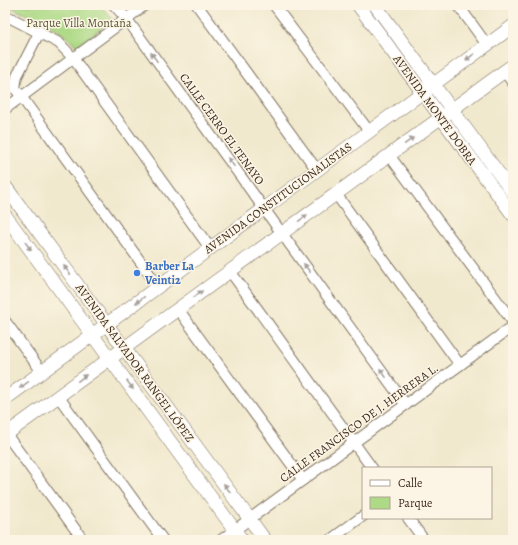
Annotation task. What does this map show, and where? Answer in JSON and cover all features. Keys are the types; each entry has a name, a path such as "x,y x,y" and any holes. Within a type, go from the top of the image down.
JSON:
{"street":[{"name":"CALLE CERRO EL TENAYO","path":"114,5 126,18 406,405"},
{"path":"5,109 145,5"},
{"path":"197,5 317,170"},
{"path":"274,5 369,131"},
{"name":"AVENIDA MONTE DOBRA","path":"358,5 513,215"},
{"name":"AVENIDA MONTE DOBRA","path":"375,5 513,193"},
{"path":"458,5 487,45"},
{"path":"5,15 40,31 59,42 73,58 210,248"},
{"name":"AVENIDA CONSTITUCIONALISTAS","path":"5,399 513,26"},
{"path":"40,31 17,76 15,88 158,286"},
{"path":"83,540 5,434 509,68 513,82"},
{"path":"389,155 513,322"},
{"name":"AVENIDA SALVADOR RANGEL LÓPEZ","path":"5,186 125,347 265,540"},
{"path":"336,194 460,365"},
{"name":"AVENIDA SALVADOR RANGEL LÓPEZ","path":"5,215 239,535"},
{"path":"230,271 371,467"},
{"path":"178,309 304,480"},
{"path":"5,321 42,372"},
{"name":"CALLE FRANCISCO DE J. HERRERA L.","path":"221,540 239,535 250,519 513,326"},
{"path":"58,396 163,540"},
{"path":"330,540 362,517"},
{"path":"409,519 424,540"}],"green space":[{"name":"Parque Villa Montaña","path":"6,5 100,5 113,20 77,46 55,28"}],"place":[{"name":"Barber La Veinti2","path":"137,273"}]}
